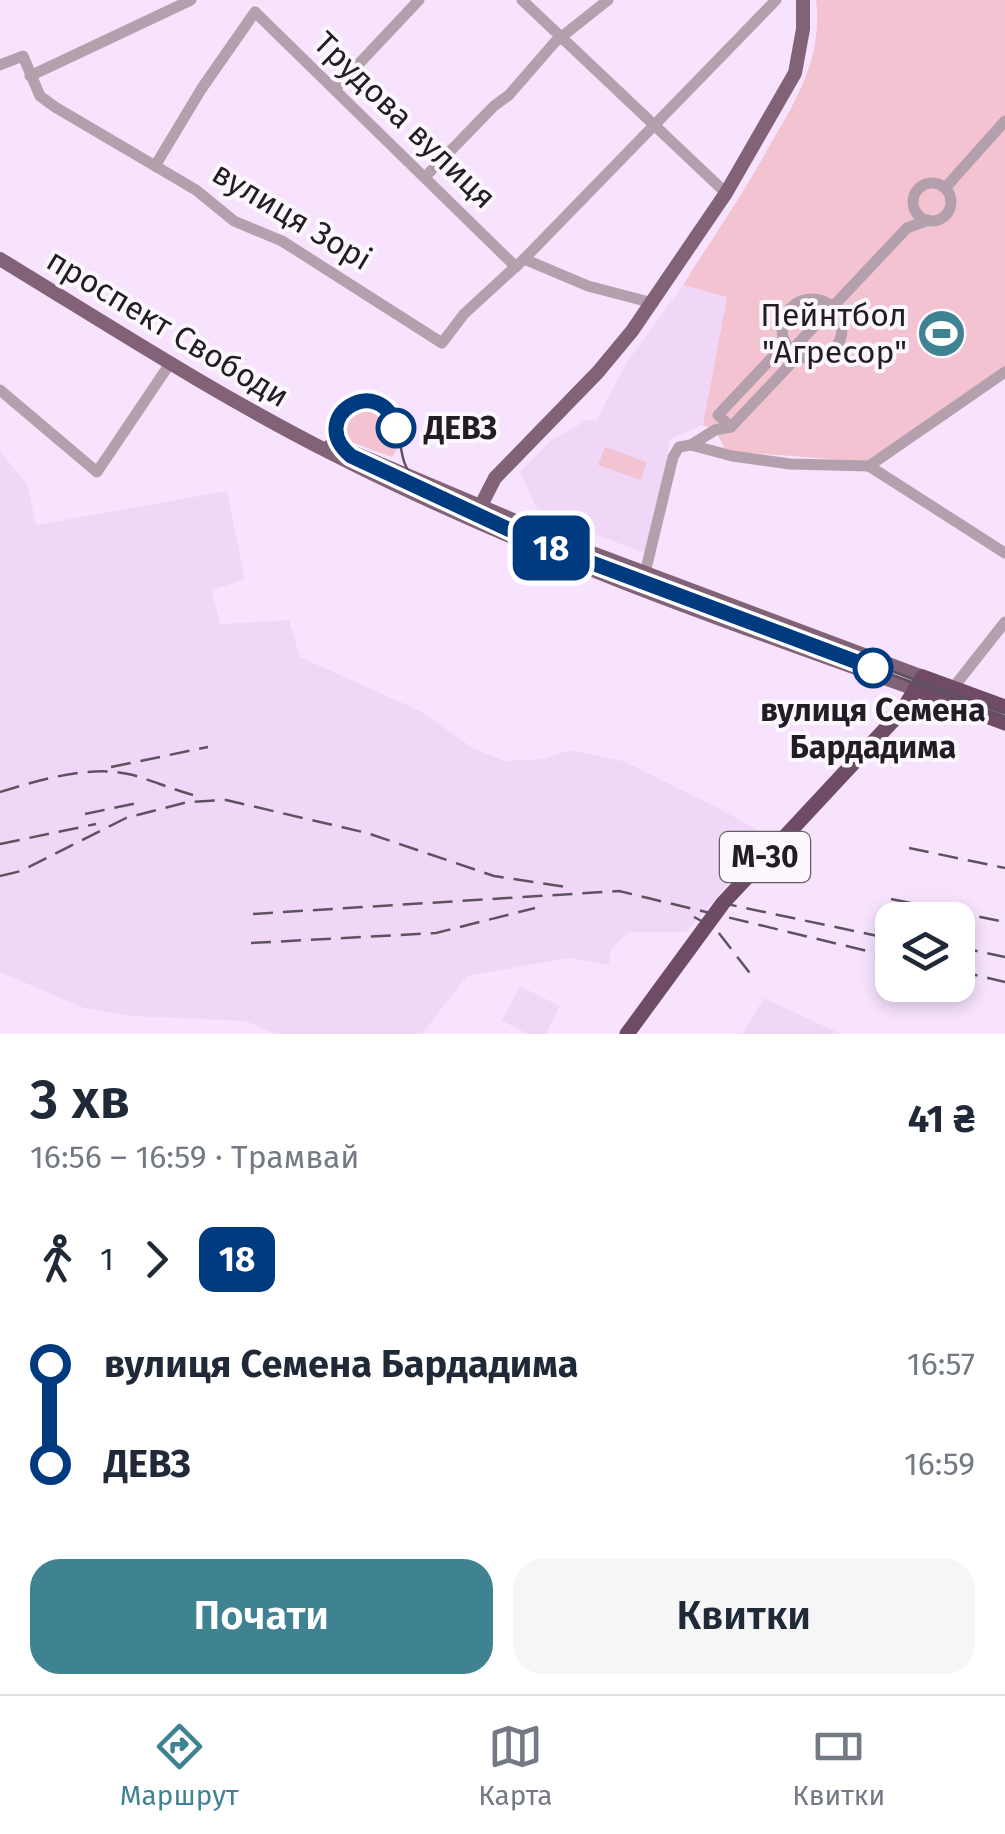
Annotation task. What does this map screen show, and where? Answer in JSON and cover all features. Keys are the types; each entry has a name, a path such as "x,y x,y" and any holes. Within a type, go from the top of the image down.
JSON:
{"highway":[{"name":"проспект Свободи","path":"919,683 1005,723"},
{"name":"М-30","path":"627,1034 723,903 902,711 919,683"},
{"name":"проспект Свободи","path":"949,694 1005,706"}],"main road":[{"path":"477,513 495,478 598,372 653,303 726,193 795,73 803,29 803,0"},
{"name":"проспект Свободи","path":"0,259 309,442 477,513 645,573 919,683"},
{"name":"проспект Свободи","path":"477,513 569,560 919,683"}],"street":[{"path":"30,76 192,0"},
{"path":"335,89 419,0"},
{"path":"522,0 726,193"},
{"path":"425,177 562,37 608,0"},
{"path":"520,263 776,0"},
{"path":"155,166 254,6"},
{"name":"Трудова вулиця","path":"254,6 425,177 520,263 653,303"},
{"name":"вулиця Зорі","path":"0,65 24,56 40,96 54,107 196,190 234,221 282,242 442,343 464,314 520,263"},
{"path":"945,188 1005,122"},
{"path":"716,430 718,415 736,395 791,350 908,228 942,218 949,211 952,201 945,188 932,183 915,193 908,228"},
{"path":"914,208 928,220"},
{"path":"843,296 842,336 834,350 820,358 791,350 781,330 785,314 803,300 843,296"},
{"path":"819,299 833,307 841,320"},
{"path":"645,573 679,447 731,426 791,350"},
{"path":"0,390 97,472 170,362"},
{"path":"869,466 1005,372"},
{"path":"736,395 749,407"},
{"path":"718,415 731,426"},
{"path":"690,445 790,464 869,466 1005,552"},
{"path":"949,694 1005,622"}],"shaded area":[{"path":"816,0 1005,0 1005,367 869,462 726,451 715,430 703,425 727,297 683,285 753,175 803,84 815,44"},
{"path":"683,285 727,297 703,425 670,439 647,554 539,513 520,472 550,441 587,420 596,421 625,365"},
{"path":"358,404 378,408 392,421 398,439 392,457 340,438 342,418"},
{"path":"605,447 647,462 641,480 598,465"},
{"path":"0,451 28,486 36,525 227,491 245,579 212,590 220,624 289,620 300,657 420,711 473,748 504,761 544,759 570,750 623,761 716,807 756,829 724,889 686,932 629,932 611,949 609,965 570,958 467,976 422,1034 276,1034 245,1021 131,1016 84,1008 0,972"},
{"path":"520,986 560,1006 546,1034 528,1034 502,1021"},
{"path":"764,998 841,1034 742,1034"}],"tram line":[{"name":"18","path":"396,428 386,408 359,401 342,412 336,434 351,456 536,542 873,668"},
{"path":"1005,713 606,564 435,491 410,473 392,416 373,401 350,404 337,422 336,433 351,456 556,550 1005,717"}],"railway":[{"path":"111,767 208,747"},
{"path":"0,792 66,775 100,771 133,775 193,795"},
{"path":"0,876 21,871 126,818 188,802 226,800 367,833 494,876 566,887"},
{"path":"85,814 137,803"},
{"path":"0,844 96,824"},
{"path":"909,848 1005,868"},
{"path":"253,914 619,891 875,953"},
{"path":"891,899 1005,922"},
{"path":"717,902 875,935"},
{"path":"251,943 436,933 535,908"},
{"path":"694,917 715,928 752,976"},
{"path":"975,951 1005,957"},
{"path":"975,975 1005,982"}],"place":[{"name":"Пейнтбол \"Агресор\"","path":"942,333"},
{"name":"ДЕВЗ","path":"396,428"},
{"name":"вулиця Семена Бардадима","path":"873,668"}]}
